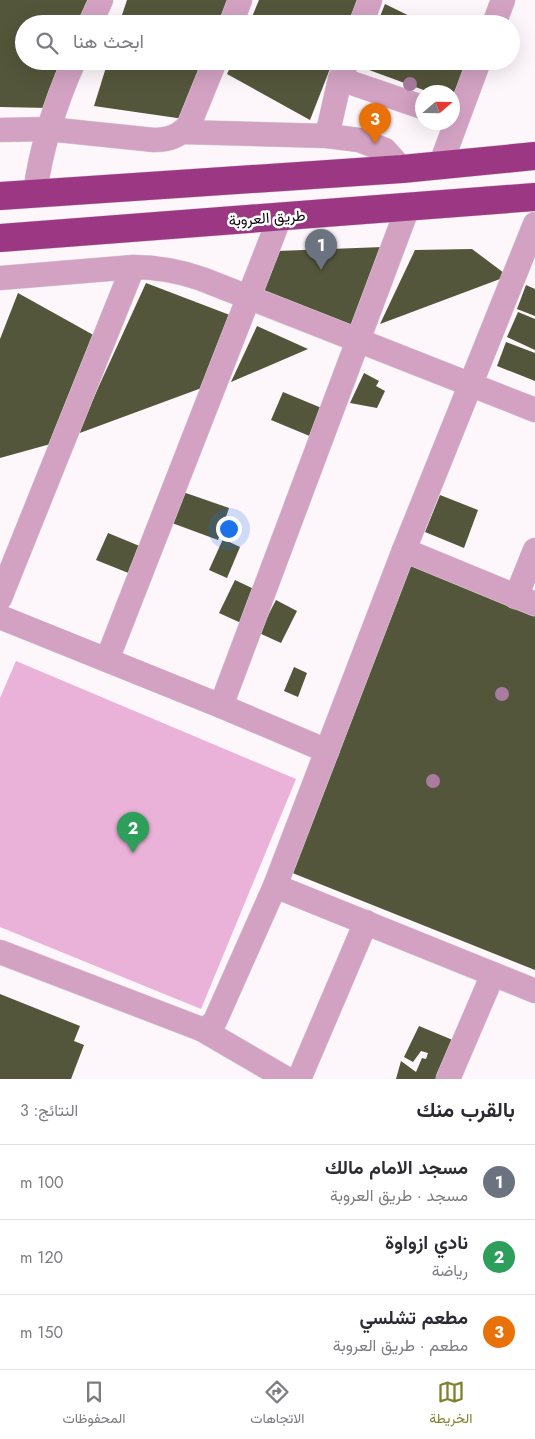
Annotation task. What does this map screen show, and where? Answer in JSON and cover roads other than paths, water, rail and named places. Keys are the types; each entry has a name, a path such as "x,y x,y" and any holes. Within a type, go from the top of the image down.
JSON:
{"highway":[{"path":"0,196 402,169 535,156"},
{"name":"طريق العروبة","path":"0,238 535,197"}],"street":[{"path":"94,15 101,0"},
{"path":"234,15 240,0"},
{"path":"364,15 370,0"},
{"path":"35,193 38,168 48,129 70,70"},
{"path":"0,130 48,129 154,140 174,138 189,125 211,70"},
{"path":"327,136 344,70 415,104"},
{"path":"460,106 475,70"},
{"path":"440,166 451,130"},
{"path":"182,132 327,136 359,140 385,150 402,169"},
{"path":"221,706 408,207"},
{"path":"107,660 280,217"},
{"path":"201,1029 215,1021 275,886 404,550 535,224"},
{"path":"0,598 133,267"},
{"path":"0,278 133,267 175,271 202,279 535,410"},
{"path":"404,550 526,601 535,550"},
{"path":"0,617 327,751"},
{"path":"275,886 535,991"},
{"path":"299,1079 366,922"},
{"path":"0,952 201,1029 287,1079"},
{"path":"448,1079 492,974"}],"place":[{"name":"مطعم تشلسي","path":"375,144"},
{"name":"مسجد الامام مالك","path":"321,270"},
{"name":"نادي ازواوة","path":"133,853"}]}
